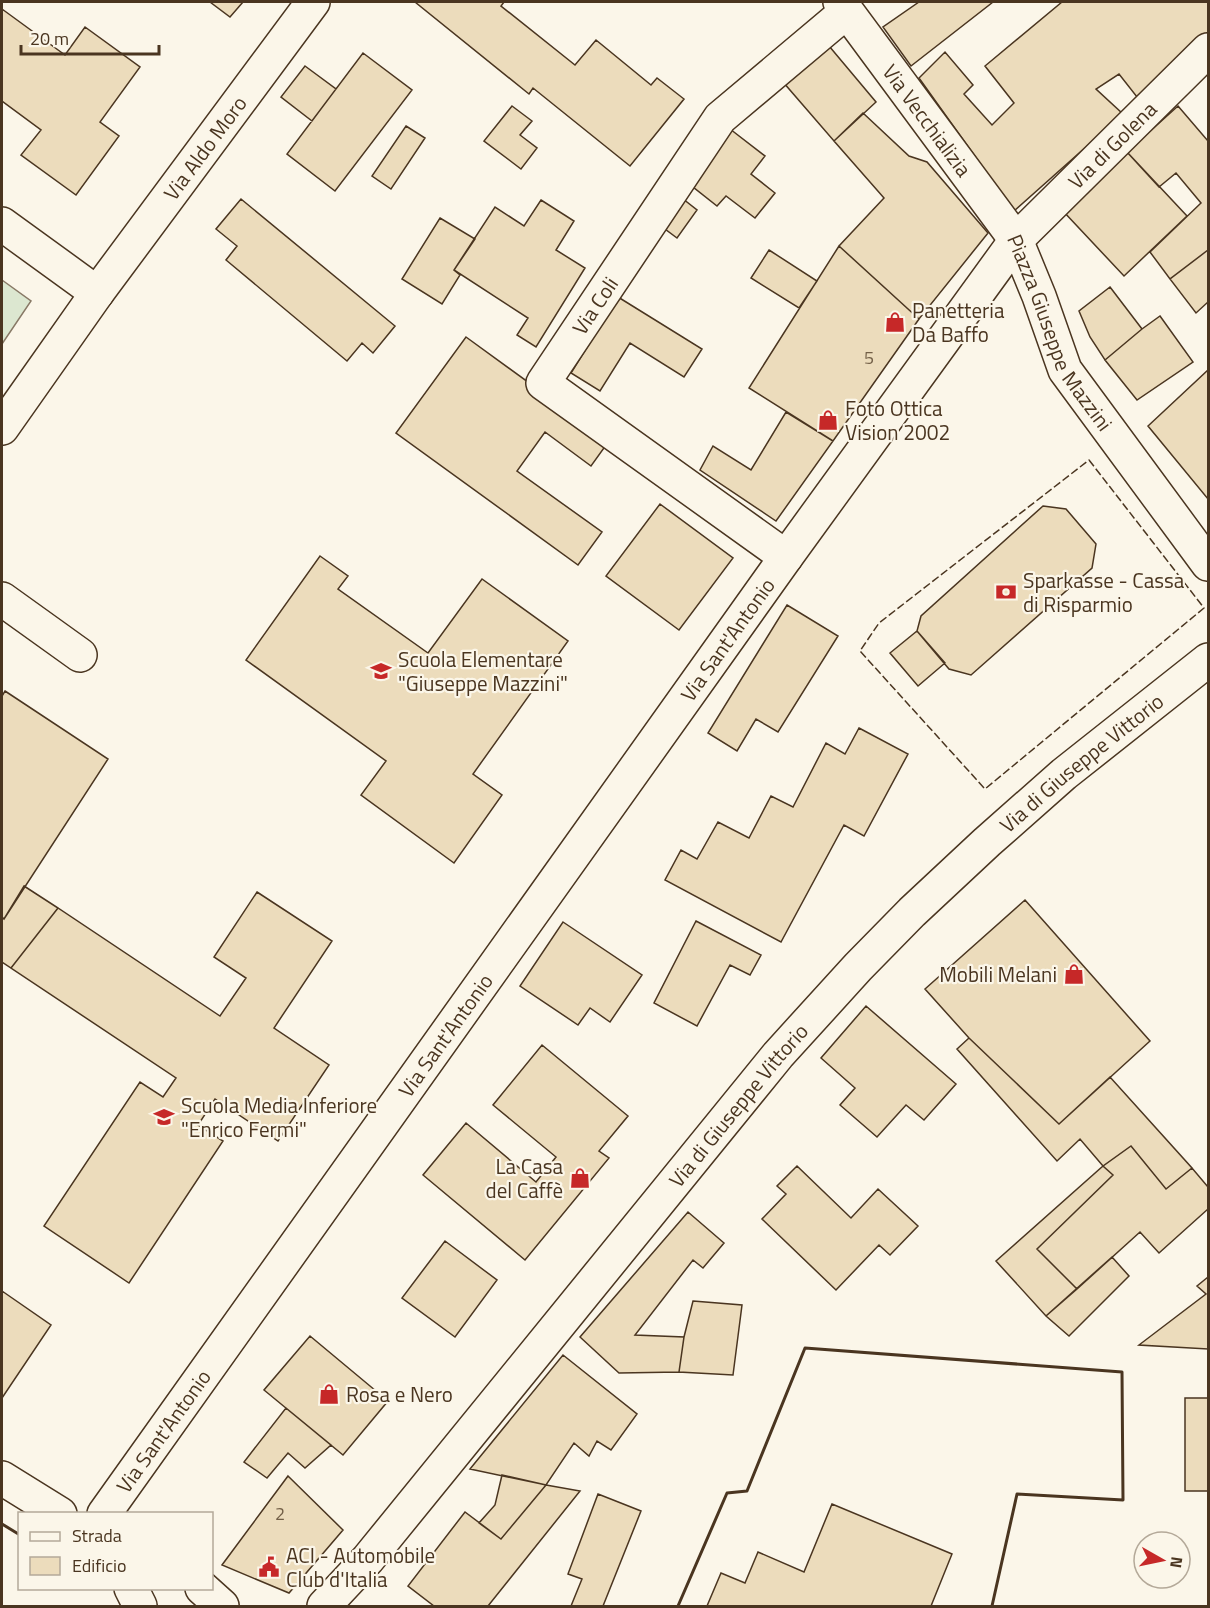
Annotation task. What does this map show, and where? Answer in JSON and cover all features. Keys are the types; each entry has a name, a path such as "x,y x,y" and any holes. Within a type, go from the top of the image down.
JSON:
{"street":[{"name":"Via Aldo Moro","path":"2,428 97,293 314,2"},
{"name":"Via Vecchializia","path":"843,7 1016,240"},
{"name":"Via Coli","path":"786,557 543,383 720,118 843,7"},
{"name":"Via di Golena","path":"1016,240 1209,50"},
{"path":"2,224 97,293"},
{"name":"Piazza Giuseppe Mazzini","path":"786,557 1016,240"},
{"name":"Piazza Giuseppe Mazzini","path":"1016,240 1065,370 1209,564"},
{"name":"Via Sant'Antonio","path":"105,1512 786,557"},
{"path":"2,599 81,655"},
{"name":"Via di Giuseppe Vittorio","path":"324,1606 368,1559 778,1055 858,967 912,912 1048,788 1209,660"},
{"path":"2,1478 57,1512"},
{"path":"132,1590 140,1606"},
{"path":"204,1590 222,1606"}],"green space":[{"path":"2,280 31,301 2,344"}],"building":[{"path":"210,2 243,2 230,17"},
{"path":"415,2 504,2 501,6 575,65 596,40 651,85 657,78 684,99 630,166 533,88 529,94"},
{"path":"919,2 993,2 911,66 883,27"},
{"path":"1062,2 1208,2 1208,32 1137,97 1119,74 1096,89 1123,114 1014,211 919,78 945,52 973,85 964,94 992,125 1014,103 985,66"},
{"path":"2,9 65,55 85,27 140,67 100,122 119,136 76,195 21,155 41,130 2,101"},
{"path":"824,40 876,102 834,141 777,75"},
{"path":"363,53 412,90 335,191 287,154"},
{"path":"305,66 336,89 312,121 281,97"},
{"path":"512,106 532,121 520,135 537,148 521,169 484,141"},
{"path":"1178,106 1208,141 1208,250 1170,279 1150,252 1201,203 1176,173 1159,187 1127,152"},
{"path":"863,113 909,156 927,162 988,233 919,319 839,246 884,198 834,141"},
{"path":"406,126 425,138 391,189 372,176"},
{"path":"730,129 765,156 751,174 775,193 755,218 726,196 717,206 688,183"},
{"path":"1127,152 1187,216 1124,276 1063,211"},
{"path":"678,195 697,210 677,238 657,223"},
{"path":"241,199 395,326 373,353 362,343 347,361 226,260 237,246 216,229"},
{"path":"541,200 574,221 556,250 585,268 536,347 517,335 528,318 454,270 495,207 524,226"},
{"path":"440,218 475,239 454,270 460,275 442,304 402,279"},
{"path":"839,246 919,319 833,441 749,388"},
{"path":"769,250 817,281 799,308 751,278"},
{"path":"1208,250 1208,302 1196,313 1170,279"},
{"path":"1110,287 1142,329 1105,360 1090,337 1079,311"},
{"path":"618,297 702,349 684,377 630,343 600,391 571,373"},
{"path":"1160,316 1193,362 1137,400 1105,360"},
{"path":"466,337 609,441 591,466 545,432 517,471 602,532 578,565 396,433"},
{"path":"1208,370 1208,499 1148,426"},
{"path":"786,412 833,441 776,521 700,470 713,446 751,470"},
{"path":"660,504 733,558 679,630 606,576"},
{"name":"Sparkasse - Cassa di Risparmio","path":"1043,506 1066,509 1096,544 1092,568 971,675 949,669 917,631 921,616"},
{"path":"320,556 348,576 338,589 428,653 482,579 568,641 473,774 502,795 454,863 361,795 386,761 246,660"},
{"path":"787,605 838,636 778,732 756,719 737,751 708,733"},
{"path":"917,631 945,663 918,686 890,653"},
{"path":"5,691 108,759 4,919 2,917 2,696"},
{"path":"859,728 908,754 864,836 844,825 781,942 665,880 681,850 697,859 718,822 749,838 771,796 793,807 826,743 845,754"},
{"path":"24,886 58,908 11,968 2,962 2,917 4,919"},
{"path":"257,892 332,941 274,1028 329,1065 278,1141 215,1099 198,1125 223,1141 129,1283 44,1226 140,1082 163,1097 176,1078 11,968 58,908 220,1016 246,978 214,957"},
{"path":"1025,900 1150,1041 1059,1124 969,1038 925,989"},
{"path":"696,921 761,955 750,975 730,965 697,1026 654,1003"},
{"path":"563,922 642,975 610,1022 590,1008 578,1025 520,986"},
{"path":"866,1006 956,1084 924,1120 906,1105 877,1137 840,1105 855,1088 821,1058"},
{"path":"969,1038 1059,1124 1110,1077 1192,1168 1166,1189 1131,1146 1103,1166 1080,1139 1057,1161 957,1049"},
{"path":"542,1045 628,1116 599,1151 609,1158 525,1260 423,1175 466,1123 536,1182 556,1157 493,1105"},
{"path":"1131,1146 1166,1189 1192,1168 1208,1187 1208,1209 1159,1253 1140,1232 1077,1289 1037,1249 1113,1175 1103,1166"},
{"path":"797,1166 851,1218 878,1189 918,1226 890,1255 879,1245 836,1290 762,1219 786,1194 777,1186"},
{"path":"1103,1166 1113,1175 1037,1249 1077,1289 1046,1316 996,1261"},
{"path":"688,1212 724,1243 703,1268 693,1260 635,1335 684,1337 679,1372 619,1373 580,1337"},
{"path":"445,1241 497,1280 455,1337 402,1298"},
{"path":"1112,1257 1129,1276 1069,1336 1046,1316"},
{"path":"1208,1277 1208,1349 1139,1345 1206,1294 1197,1286"},
{"path":"2,1291 51,1325 2,1398"},
{"path":"693,1301 742,1305 733,1375 679,1372 684,1337"},
{"path":"310,1336 388,1401 343,1455 264,1390"},
{"path":"563,1355 637,1414 611,1450 597,1441 589,1456 574,1443 546,1485 470,1469"},
{"path":"1185,1398 1208,1398 1208,1491 1185,1491"},
{"path":"286,1408 331,1445 305,1468 288,1453 267,1478 244,1462"},
{"path":"502,1475 546,1485 501,1539 479,1523 495,1505"},
{"path":"288,1476 343,1530 289,1593 222,1565"},
{"path":"546,1485 580,1491 488,1606 434,1606 408,1586 465,1512 501,1539"},
{"path":"598,1494 641,1511 603,1606 571,1606 582,1579 568,1574"},
{"path":"832,1504 952,1554 931,1606 707,1606 721,1573 745,1583 758,1552 804,1572"}],"fence":[{"path":"1089,460 1204,608 985,789 860,651 879,623 1089,460"}],"wall":[{"path":"678,1606 727,1493 747,1491 805,1348 1122,1372 1123,1500 1017,1494 992,1606"},
{"path":"2,1524 18,1534"}],"place":[{"name":"Panetteria Da Baffo","path":"895,322"},
{"name":"Foto Ottica Vision 2002","path":"828,420"},
{"name":"Sparkasse - Cassa di Risparmio","path":"1006,592"},
{"name":"Scuola Elementare \"Giuseppe Mazzini\"","path":"381,671"},
{"name":"Mobili Melani","path":"1074,974"},
{"name":"Scuola Media Inferiore \"Enrico Fermi\"","path":"164,1117"},
{"name":"La Casa del Caffè","path":"580,1178"},
{"name":"Rosa e Nero","path":"329,1394"},
{"name":"ACI - Automobile Club d'Italia","path":"269,1567"}]}
